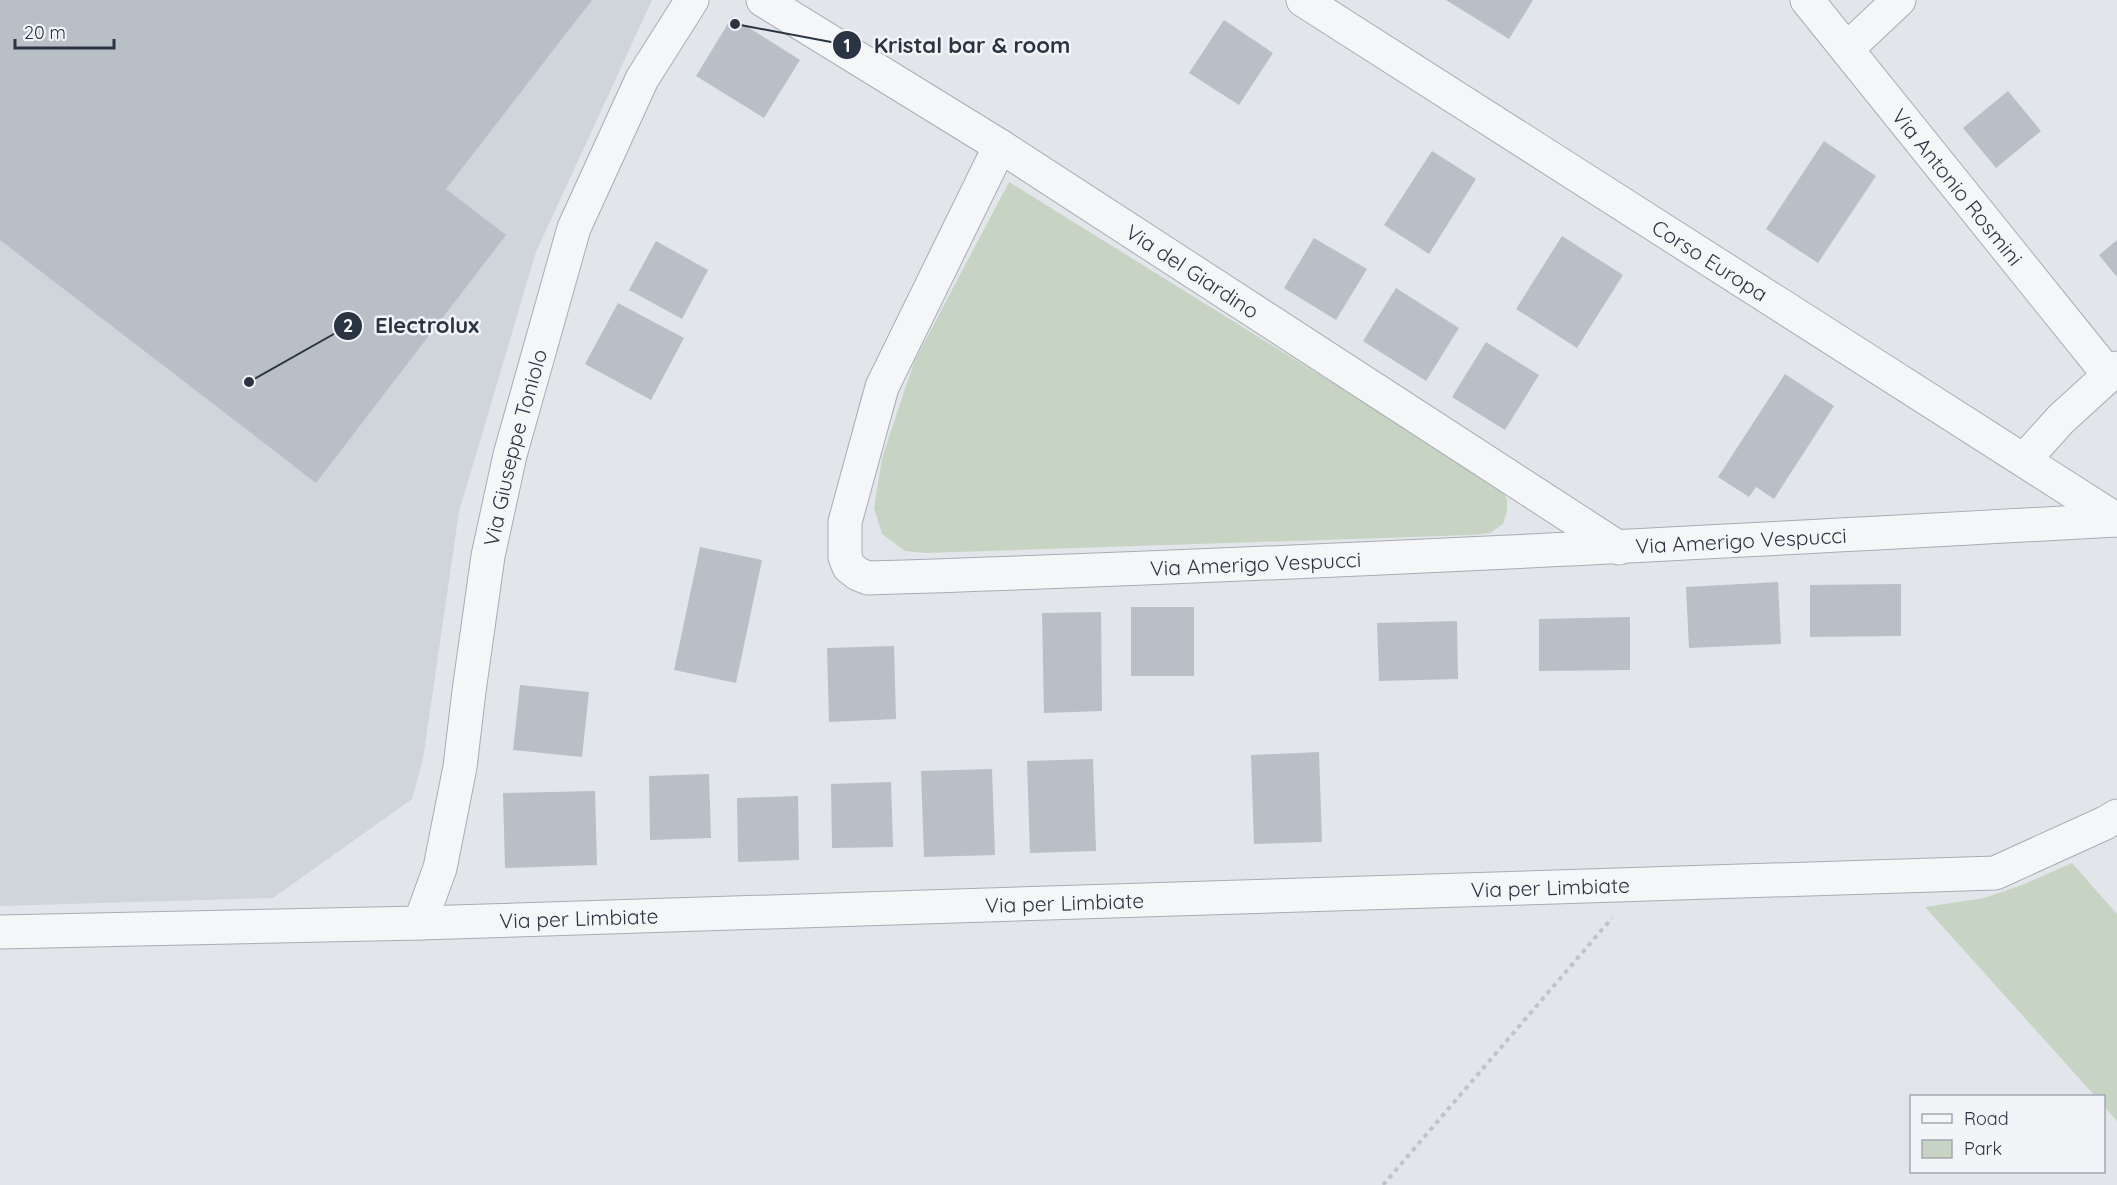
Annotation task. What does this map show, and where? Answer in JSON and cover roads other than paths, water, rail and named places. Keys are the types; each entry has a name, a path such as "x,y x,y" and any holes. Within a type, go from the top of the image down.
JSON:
{"street":[{"name":"Via Giuseppe Toniolo","path":"420,923 440,868 459,777 488,556 510,455 574,228 642,79 692,0"},
{"name":"Via del Giardino","path":"763,0 1000,146 1619,548"},
{"name":"Corso Europa","path":"1303,0 2117,520"},
{"name":"Via Antonio Rosmini","path":"1808,0 2113,371"},
{"path":"1848,48 1899,0"},
{"name":"Via Amerigo Vespucci","path":"1000,146 882,387 845,522 845,557 849,567 868,578 1619,548 2117,520"},
{"path":"2024,460 2061,419 2113,371"},
{"name":"Via per Limbiate","path":"0,932 420,923 1995,873 2117,816"}],"place":[{"name":"Kristal bar & room","path":"735,24"},
{"name":"Electrolux","path":"249,382"}]}
